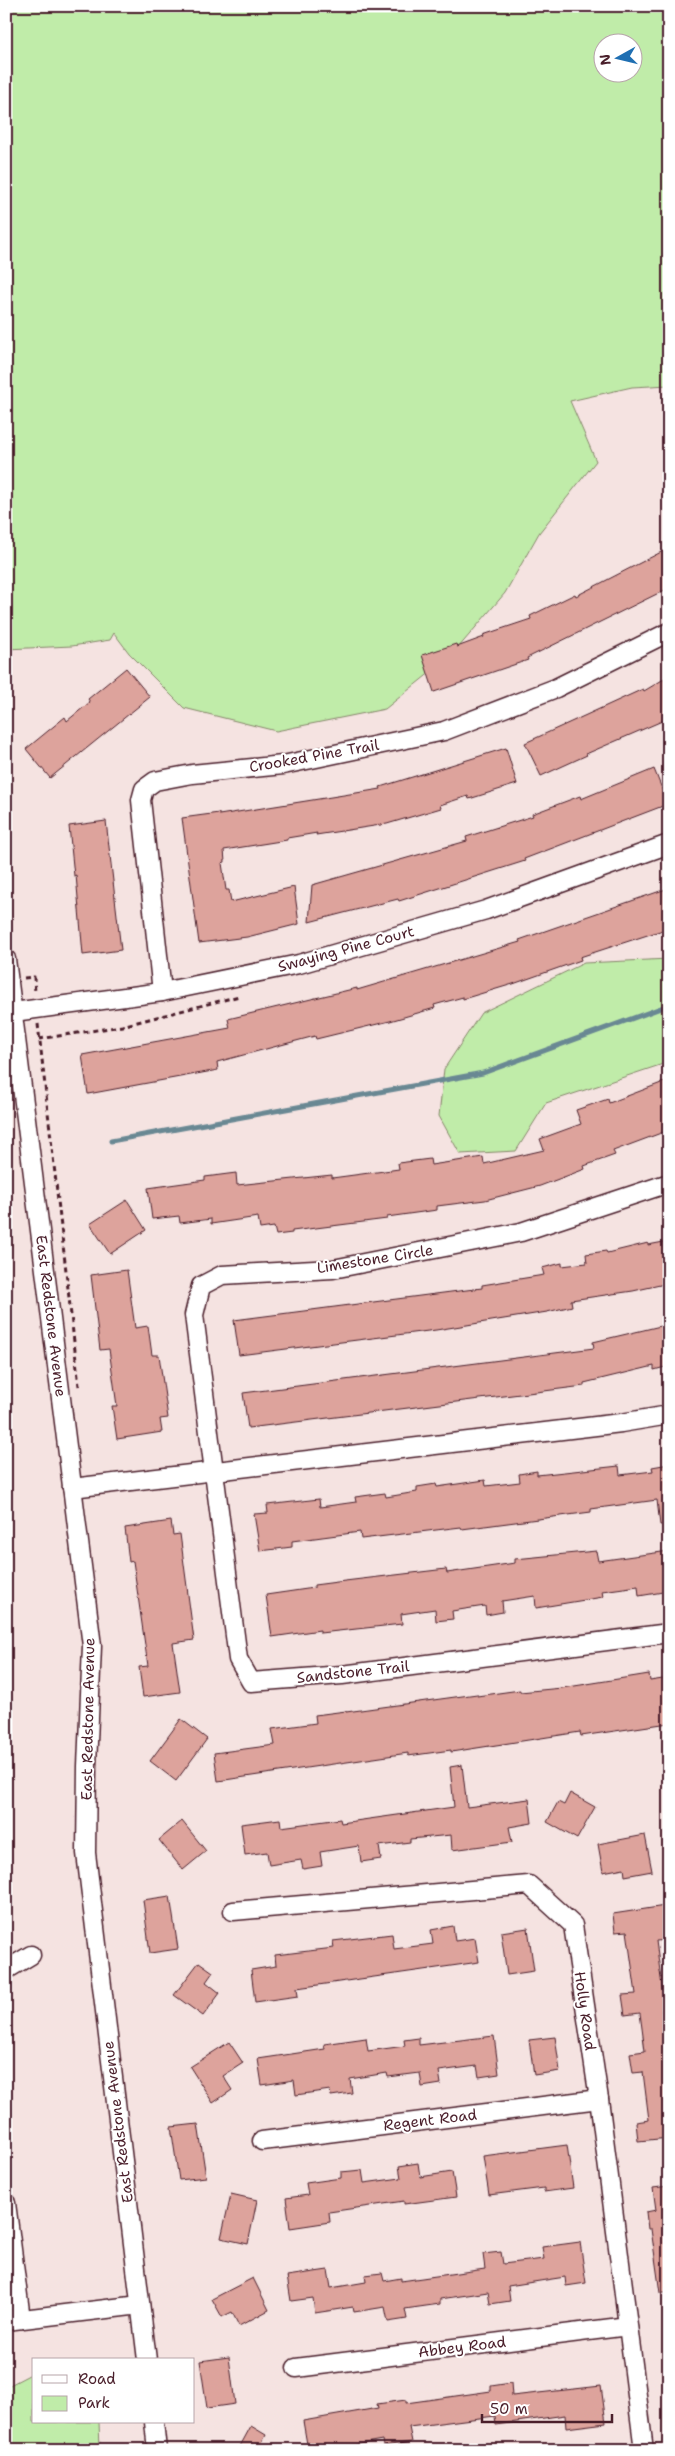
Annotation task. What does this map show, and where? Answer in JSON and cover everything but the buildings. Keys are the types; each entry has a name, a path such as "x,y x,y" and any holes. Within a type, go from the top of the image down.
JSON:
{"street":[{"name":"Crooked Pine Trail","path":"169,990 141,800 144,789 155,781 192,774 283,765 444,730 556,688 669,632"},
{"name":"Swaying Pine Court","path":"10,1013 169,990 299,964 477,912 669,844"},
{"name":"East Redstone Avenue","path":"6,959 9,979 10,1013 92,1646 87,1766 86,1853 146,2358"},
{"name":"Limestone Circle","path":"214,1471 194,1315 201,1286 222,1275 333,1269 521,1232 669,1183"},
{"path":"72,1488 621,1423 669,1415"},
{"name":"Sandstone Trail","path":"214,1471 238,1659 251,1682 342,1675 669,1633"},
{"name":"Holly Road","path":"233,1911 529,1885 573,1925 599,2099 644,2450"},
{"path":"6,1970 31,1955"},
{"name":"Regent Road","path":"262,2141 599,2099"},
{"path":"6,2202 14,2320 140,2305"},
{"name":"Abbey Road","path":"296,2368 628,2326"},
{"path":"154,2424 157,2450"}],"path":[{"path":"9,979 34,977 36,1010 79,1387"},
{"path":"169,990 181,1010"}],"green space":[{"path":"6,6 669,6 669,385 632,387 570,401 596,461 539,533 505,593 452,655 385,709 276,731 184,708 129,653 114,633 110,640 72,646 6,649"},
{"path":"669,959 669,1062 546,1103 516,1151 460,1154 439,1116 444,1069 481,1013 584,963"},
{"path":"32,2375 32,2424 99,2424 100,2450 6,2450 6,2387"}],"waterway":[{"path":"111,1141 483,1073 669,1005"}]}
